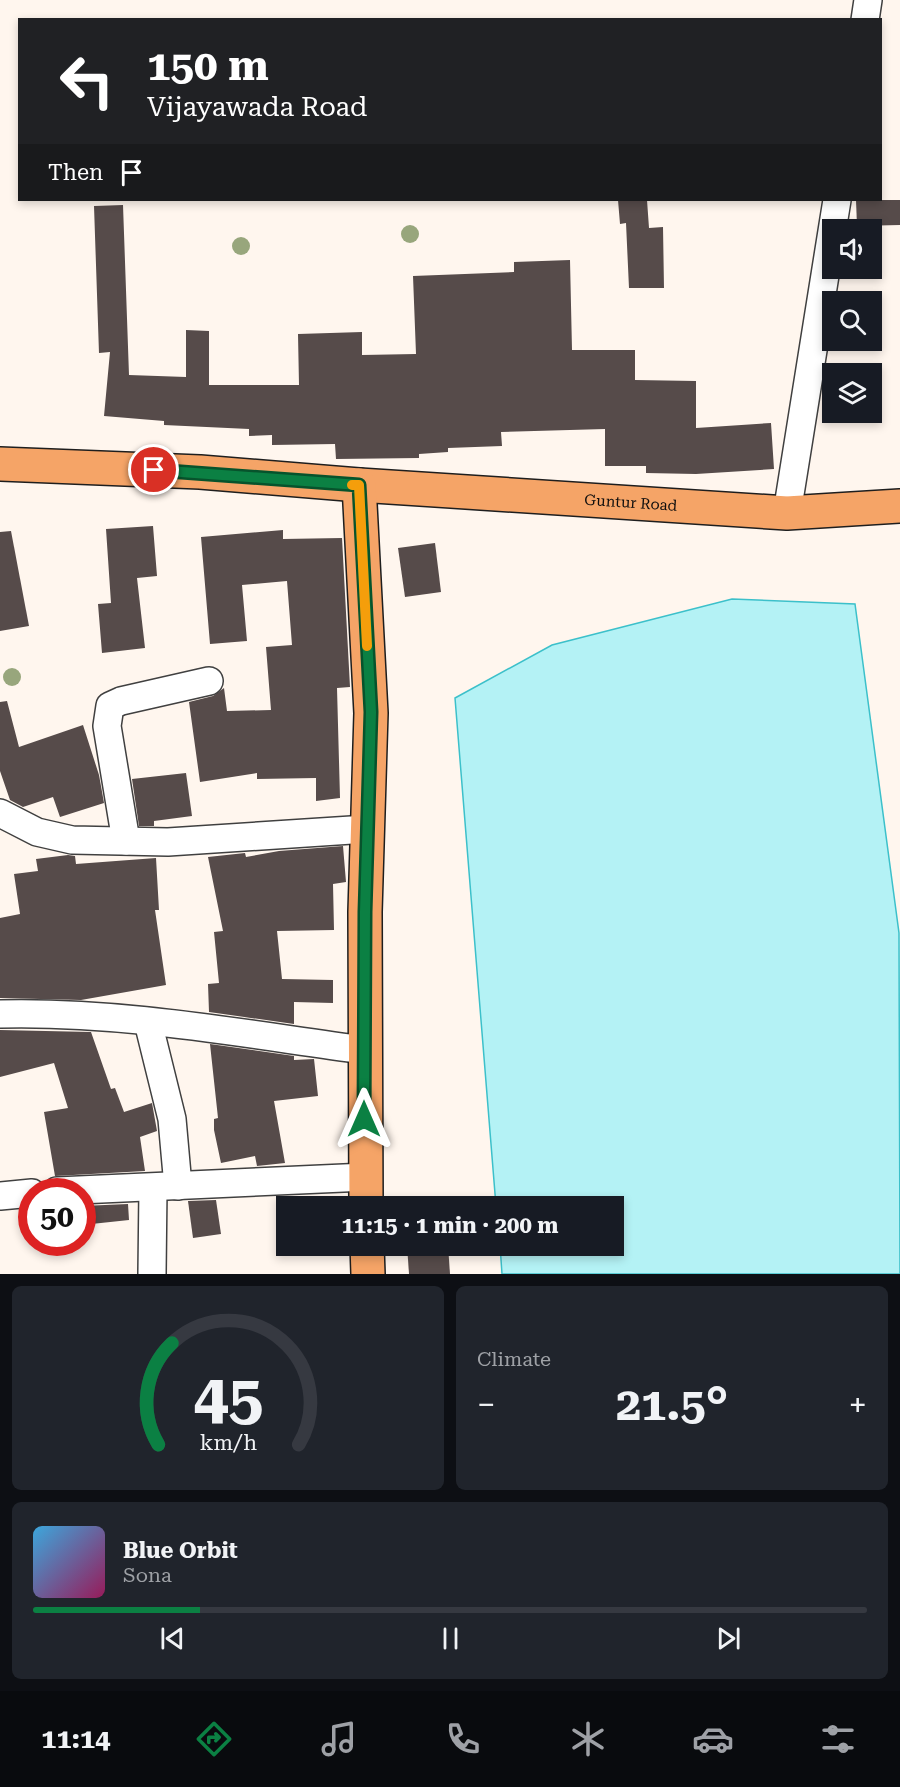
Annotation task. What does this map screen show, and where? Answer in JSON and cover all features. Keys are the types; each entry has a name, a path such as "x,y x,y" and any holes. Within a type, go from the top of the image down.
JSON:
{"main road":[{"name":"Guntur Road","path":"0,464 200,472 359,485 787,513 900,506"},
{"path":"359,485 371,712 364,1050 366,1192"},
{"path":"367,1256 368,1274"}],"street":[{"path":"865,18 868,0"},
{"path":"787,513 837,201"},
{"path":"126,841 107,726 110,706 121,701 209,681"},
{"path":"0,813 38,832 72,840 168,842 368,829"},
{"path":"0,1014 46,1013 148,1022 364,1050"},
{"path":"148,1022 172,1119 152,1274"},
{"path":"96,1190 165,1187 366,1192"},
{"path":"0,1196 18,1194"}],"water":[{"path":"732,599 855,604 899,933 900,1274 502,1274 501,1256 624,1256 624,1196 495,1196 455,698 552,645"}],"building":[{"path":"900,200 900,225 882,225 882,219 857,219 856,201"},
{"path":"618,201 647,201 649,228 663,227 664,288 629,288 626,223 620,224"},
{"path":"123,205 129,375 186,377 186,330 209,331 209,385 299,385 298,334 362,332 362,355 416,354 413,276 514,272 514,262 570,260 572,350 635,350 635,380 696,381 696,428 771,423 774,469 696,474 646,473 646,466 605,466 605,429 501,432 502,446 448,448 448,452 419,454 419,458 336,459 335,444 272,445 272,435 249,436 249,429 164,425 164,421 104,416 110,352 99,353 94,206"},
{"path":"153,526 157,576 137,578 145,648 102,653 98,604 111,603 106,529"},
{"path":"283,530 283,539 342,538 350,687 337,688 340,798 316,801 316,778 257,779 257,773 200,782 189,702 213,696 224,688 227,711 271,710 266,647 292,645 287,581 242,585 247,641 210,644 201,537"},
{"path":"11,531 29,626 0,631 0,532"},
{"path":"435,543 441,592 405,597 398,548"},
{"path":"7,701 19,747 83,725 99,775 104,803 60,817 53,797 23,807 10,800 0,771 0,702"},
{"path":"186,773 192,816 154,821 154,826 139,826 132,779"},
{"path":"343,846 346,882 333,884 334,930 277,931 282,979 333,980 333,1003 294,1002 294,1024 209,1012 208,984 219,983 214,932 223,931 208,857 245,853 246,857 279,851"},
{"path":"75,856 76,864 156,858 159,910 155,910 166,985 81,1000 0,998 0,918 20,914 14,874 38,871 36,859"},
{"path":"0,1030 91,1032 111,1089 115,1088 124,1112 152,1103 157,1131 140,1137 145,1171 55,1176 44,1112 68,1108 54,1063 0,1077"},
{"path":"210,1044 294,1056 294,1060 314,1059 318,1096 274,1101 285,1163 257,1166 255,1156 221,1163 214,1130 214,1119 218,1118"},
{"path":"216,1200 221,1234 193,1238 188,1201"},
{"path":"128,1204 129,1220 96,1224 96,1205"},
{"path":"408,1256 449,1256 450,1274 409,1274"}],"slow traffic":[{"path":"352,485 359,485 367,646"}],"route":[{"path":"154,470 359,485 371,712 365,912 364,1119"}]}
